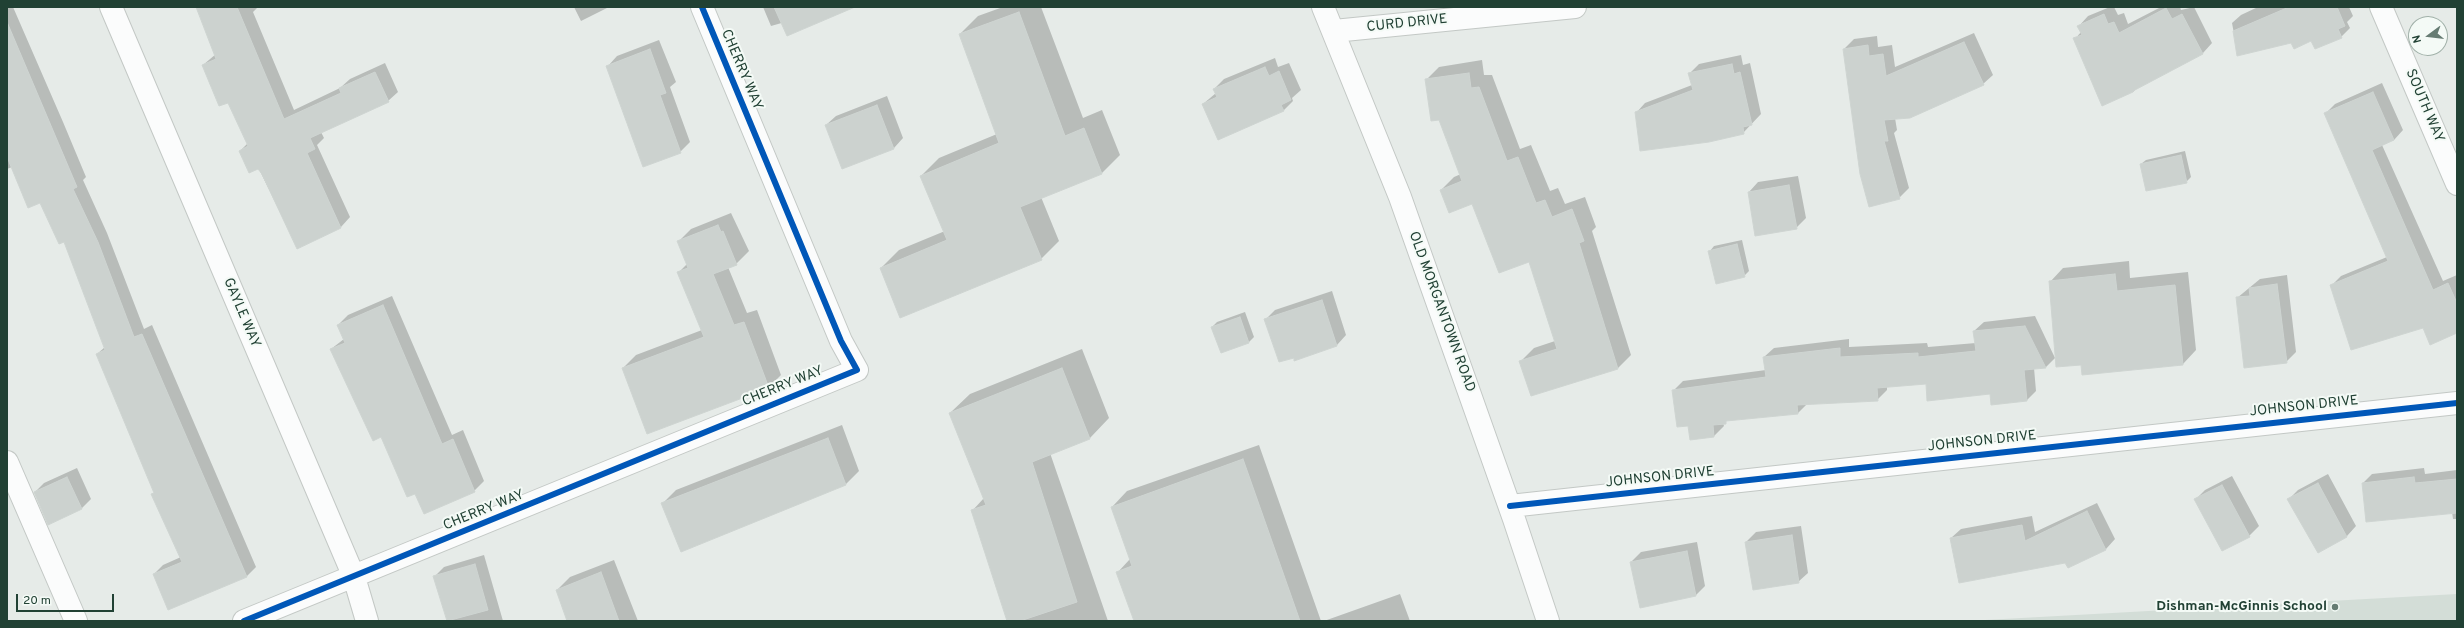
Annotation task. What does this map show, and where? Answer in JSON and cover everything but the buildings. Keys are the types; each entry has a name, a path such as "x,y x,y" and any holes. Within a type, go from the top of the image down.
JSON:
{"street":[{"name":"GAYLE WAY","path":"111,7 354,578 367,621"},
{"name":"CHERRY WAY","path":"354,578 857,370 841,341 702,7"},
{"name":"OLD MORGANTOWN ROAD","path":"1323,7 1395,184 1510,506 1548,621"},
{"name":"CURD DRIVE","path":"1334,31 1576,7"},
{"name":"SOUTH WAY","path":"2381,7 2457,184"},
{"name":"JOHNSON DRIVE","path":"1510,506 2457,403"},
{"path":"7,462 76,621"},
{"path":"244,621 354,578"}],"shaded area":[{"name":"Dishman-McGinnis School","path":"2457,594 2457,621 1967,621"}],"cycle path":[{"path":"244,621 857,370 841,341 702,7"},
{"path":"1510,506 2457,403"}],"place":[{"name":"Dishman-McGinnis School","path":"2335,607"}]}
